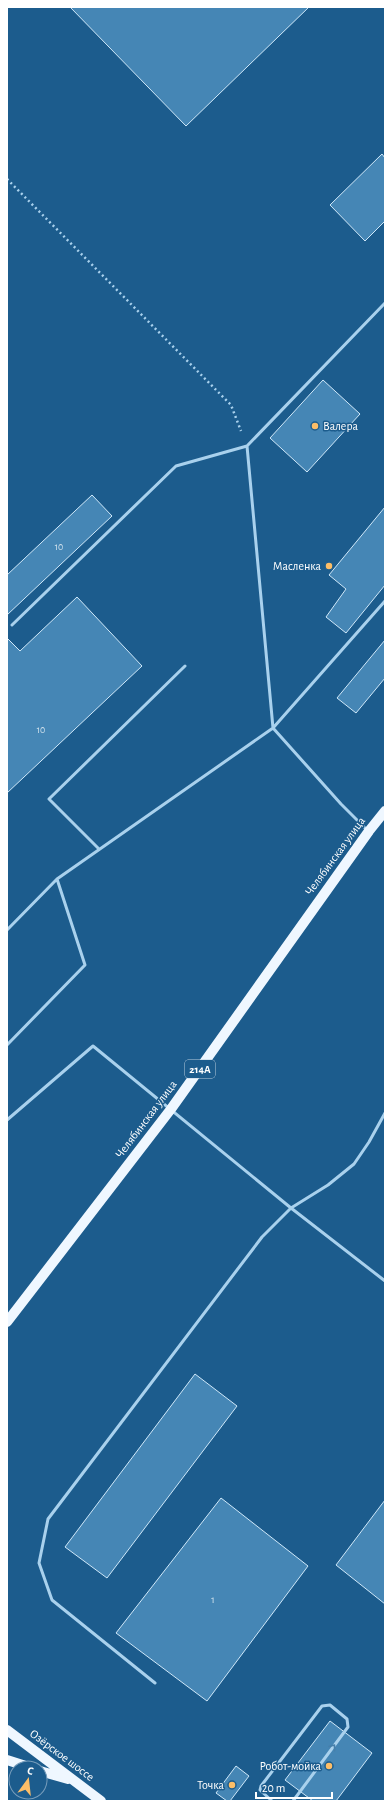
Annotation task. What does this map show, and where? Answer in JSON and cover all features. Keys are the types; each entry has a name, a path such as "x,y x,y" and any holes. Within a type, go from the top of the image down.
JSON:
{"main road":[{"name":"Челябинская улица","path":"7,1322 171,1109 369,831 385,811"},
{"name":"Озёрское шоссе","path":"7,1730 101,1801"},
{"path":"48,1773 75,1781"}],"lane":[{"path":"12,625 176,466 247,446 385,303"},
{"path":"247,446 273,728 341,804 369,831"},
{"path":"7,930 57,879 273,728 385,601"},
{"path":"99,849 49,800 186,666"},
{"path":"7,1045 85,965 57,879"},
{"path":"7,1120 93,1046 291,1208 385,1280"},
{"path":"155,1683 52,1600 39,1563 48,1519 262,1237 291,1208 328,1185 354,1164 369,1142 385,1113"},
{"path":"272,1801 262,1794 260,1790 261,1786 322,1706 330,1706 347,1719 348,1727 293,1801"}],"path":[{"path":"7,179 231,405 247,446"}],"building":[{"path":"70,7 309,7 186,126"},
{"path":"382,154 385,158 385,221 365,241 330,205"},
{"name":"Валера","path":"323,380 360,414 307,472 270,438"},
{"path":"92,495 112,516 7,615 7,575"},
{"path":"385,507 385,585 346,633 326,617 346,589 329,575"},
{"path":"77,597 142,666 7,793 7,638 20,651"},
{"path":"385,640 385,678 356,713 337,698"},
{"path":"195,1374 237,1406 107,1578 65,1547"},
{"path":"221,1498 308,1566 207,1701 116,1633"},
{"path":"385,1500 385,1604 336,1565"},
{"name":"Робот-мойка","path":"330,1721 372,1753 336,1801 313,1801 285,1780"},
{"name":"Точка","path":"236,1766 249,1776 230,1801 227,1801 216,1793"}],"place":[{"name":"Валера","path":"315,426"},
{"name":"Масленка","path":"329,566"},
{"name":"Робот-мойка","path":"329,1766"},
{"name":"Точка","path":"232,1785"}]}
